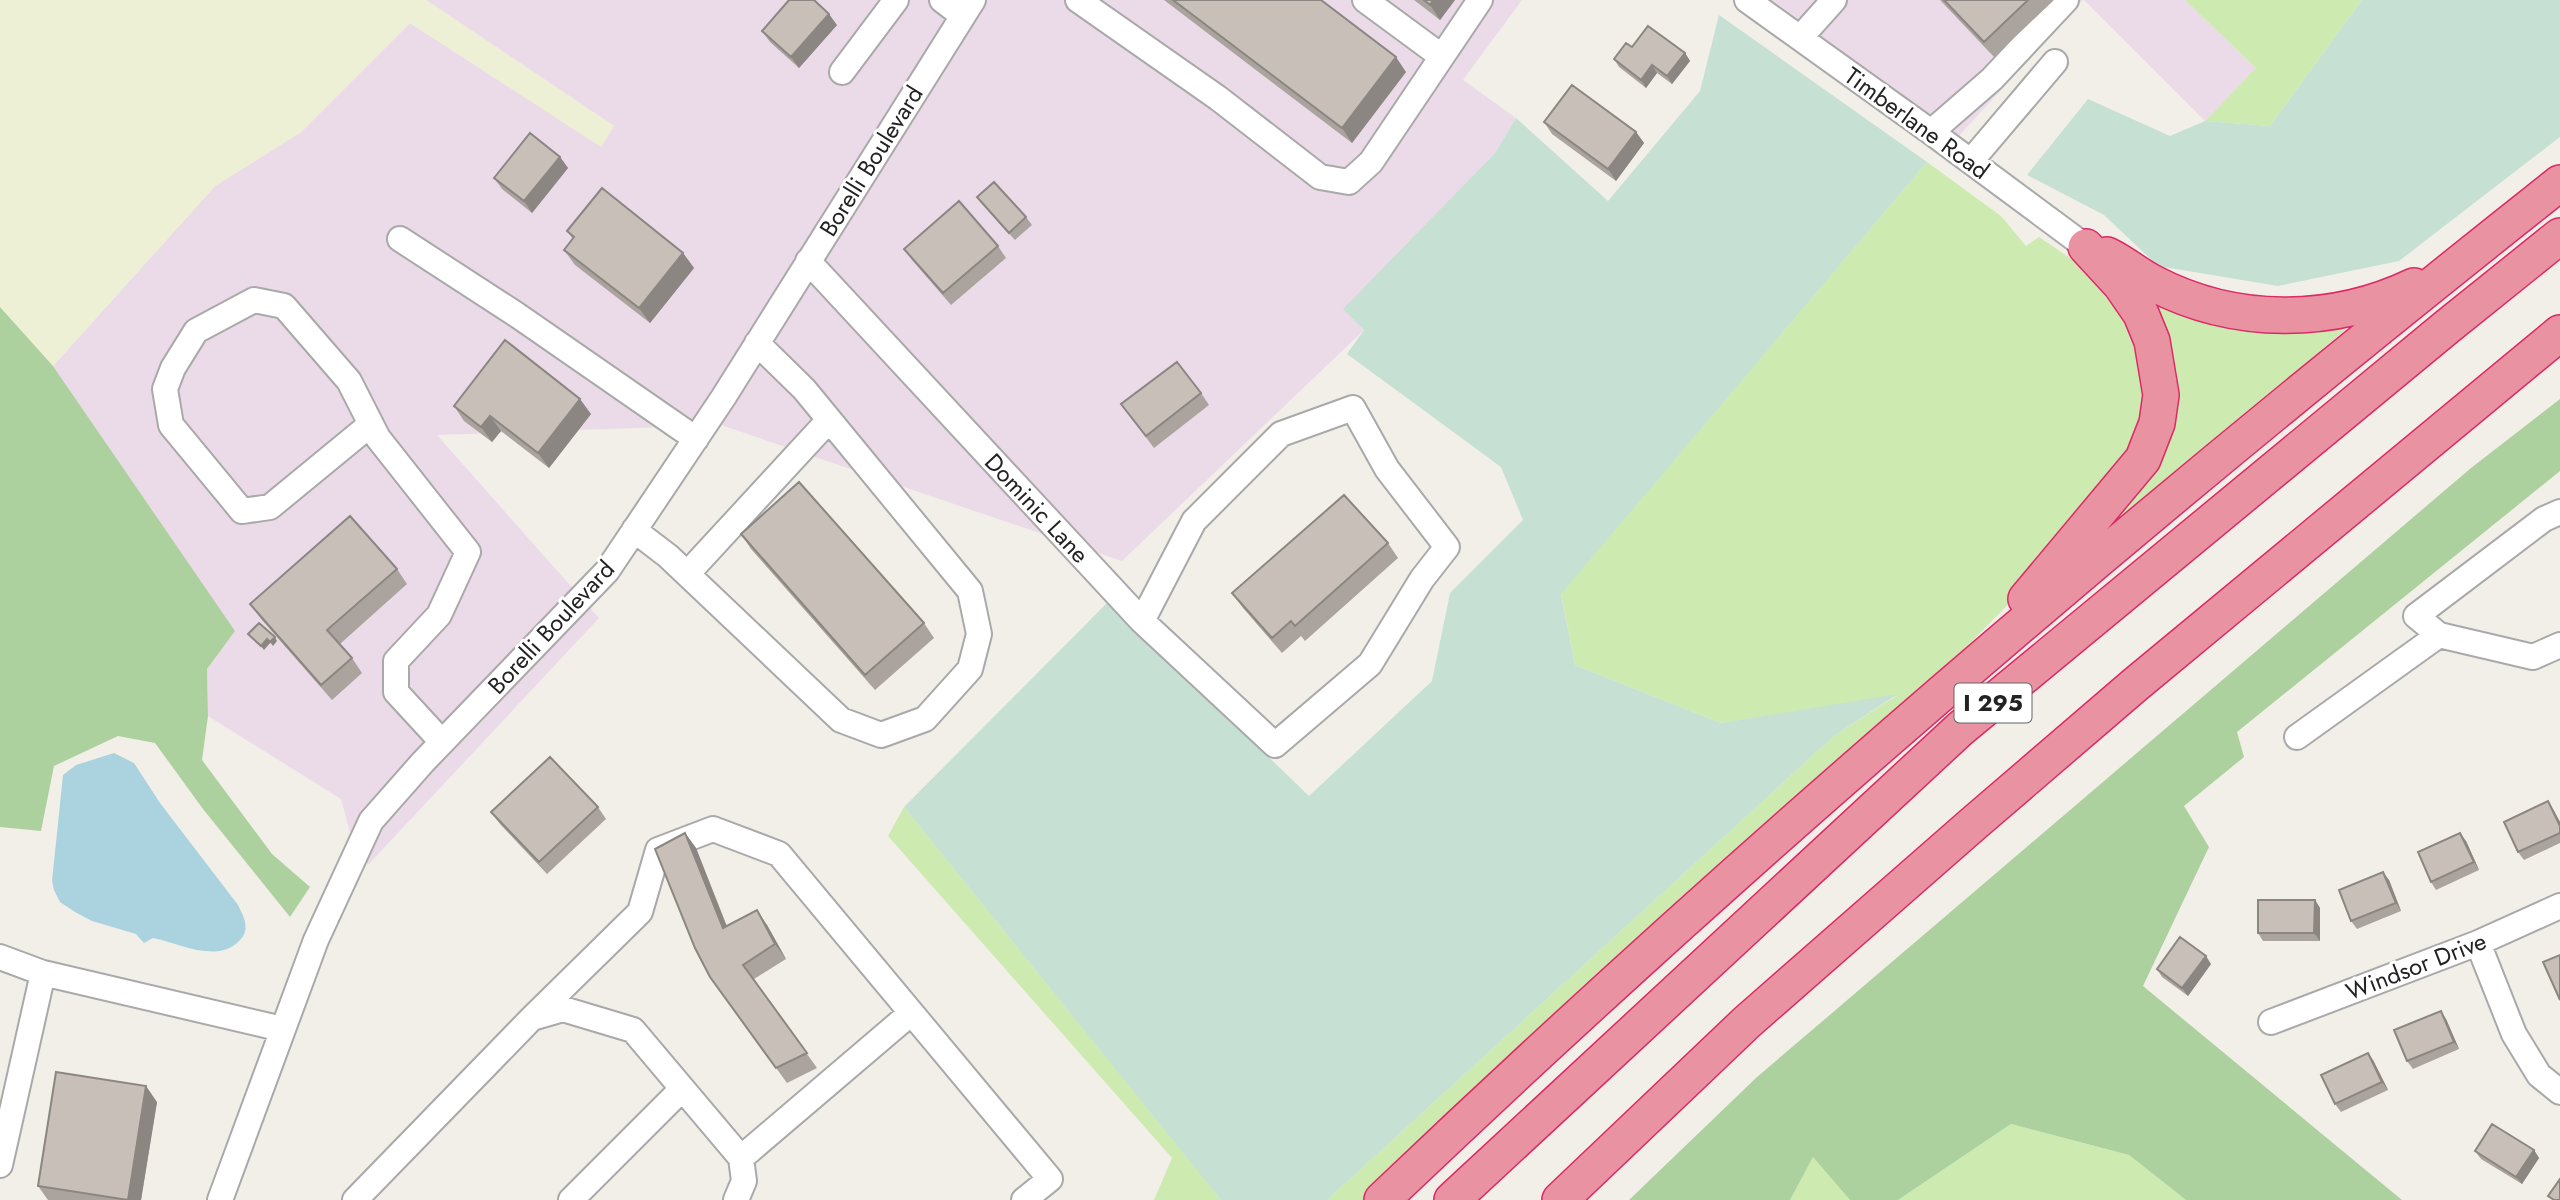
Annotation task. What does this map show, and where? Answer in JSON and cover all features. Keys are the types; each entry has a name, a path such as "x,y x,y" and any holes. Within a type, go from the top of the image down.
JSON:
{"highway":[{"path":"1382,1200 1517,1072 1963,673 2455,266 2560,183"},
{"name":"I 295","path":"1452,1200 1960,729 2560,236"},
{"path":"2086,247 2119,261 2165,288 2203,303 2257,316 2325,314 2386,299 2455,266"},
{"path":"1963,673 2122,487 2143,458 2157,423 2161,395 2152,341 2141,314 2121,285 2086,247"},
{"path":"1560,1200 1747,1022 2136,684 2560,333"},
{"path":"1590,1200 1724,1075 1747,1022"}],"street":[{"path":"842,72 896,0"},
{"path":"942,0 968,8"},
{"path":"1077,0 1217,97 1321,177 1349,182 1371,162 1480,0"},
{"path":"1365,0 1441,56"},
{"name":"Timberlane Road","path":"1747,0 2086,247"},
{"path":"1800,38 1834,0"},
{"path":"1931,132 1993,79 2066,0"},
{"name":"Borelli Boulevard","path":"220,1200 316,940 371,821 442,742 607,571 696,439 968,8"},
{"path":"1971,161 2055,62"},
{"path":"400,239 517,315 696,439"},
{"name":"Dominic Lane","path":"808,261 1142,621 1275,745 1370,664 1422,579 1447,547 1387,469 1353,408 1281,434 1203,512 1194,522 1142,621"},
{"path":"371,424 270,507 242,512 171,425 165,389 173,368 196,331 254,300 284,306 349,381 371,424 378,438 468,552 439,615 396,660 396,692 442,742"},
{"path":"634,530 687,574 841,720 881,735 925,719 970,669 979,634 970,591 804,389 757,343"},
{"path":"687,574 829,420"},
{"path":"2560,512 2544,519 2416,616 2439,635 2533,657 2560,645"},
{"path":"2297,737 2439,635"},
{"path":"355,1200 532,1018 640,912 658,850 713,828 779,854 1050,1179 1024,1200"},
{"name":"Windsor Drive","path":"2271,1022 2477,943 2560,906"},
{"path":"2477,943 2514,1034 2539,1075 2560,1092"},
{"path":"0,957 43,973 282,1029"},
{"path":"0,1165 43,973"},
{"path":"532,1018 562,1009 633,1030 741,1158 744,1181 736,1200"},
{"path":"741,1158 911,1013"},
{"path":"571,1200 682,1088"}],"shaded area":[{"path":"426,0 1522,0 1463,80 1516,118 1495,153 1344,309 1364,330 1122,561 721,425 437,435 599,618 368,865 354,847 341,799 208,716 207,669 234,631 53,366 215,186 301,132 410,23 601,146 614,126"},
{"path":"1741,0 2083,0 1948,148"},
{"path":"2084,0 2185,0 2256,68 2205,121"}],"green space":[{"path":"0,0 426,0 614,126 601,147 410,23 301,132 215,186 53,366 0,307"},
{"path":"2185,0 2362,0 2270,126 2205,121 2256,68"},
{"path":"2362,0 2560,0 2560,137 2399,261 2278,286 2158,266 2104,215 2027,175 2088,99 2170,136 2205,121 2270,126"},
{"path":"1719,15 1927,162 1561,594 1575,665 1721,723 1898,694 1834,736 1327,1200 1221,1200 904,807 1108,602 1309,796 1432,681 1450,593 1523,520 1501,467 1347,354 1364,330 1343,309 1495,153 1516,118 1608,201 1700,91"},
{"path":"1927,162 2001,216 2026,246 2039,237 2098,277 2138,329 2145,413 2131,456 2050,562 1918,696 1372,1200 1327,1200 1834,736 1896,696 1721,723 1575,665 1561,593"},
{"path":"2152,299 2228,329 2346,329 2109,532 2179,391"},
{"path":"0,307 53,366 235,631 207,669 208,716 202,760 272,854 310,887 290,917 203,809 155,743 118,736 54,766 41,831 0,827"},
{"path":"2560,399 2560,471 2237,732 2244,757 2184,806 2209,847 2143,986 2402,1200 2186,1200 2129,1155 2011,1124 1898,1200 1850,1200 1813,1157 1790,1200 1629,1200 1757,1077 2471,468"},
{"path":"904,807 1221,1200 1154,1200 1172,1158 888,836"},
{"path":"2011,1124 2129,1155 2186,1200 1898,1200"},
{"path":"1813,1156 1850,1200 1790,1200"}],"water":[{"path":"114,753 134,763 160,803 238,905 246,928 243,937 230,948 220,951 198,950 153,938 144,943 136,934 92,921 60,902 52,881 63,775 76,765"}],"building":[{"path":"789,0 814,0 829,14 791,57 762,31"},
{"path":"1173,0 1321,0 1396,57 1342,128"},
{"path":"1944,0 2028,0 1984,42"},
{"path":"1648,26 1685,53 1667,76 1652,65 1641,80 1614,59 1626,43 1632,47"},
{"path":"1572,85 1636,132 1608,169 1544,122"},
{"path":"530,133 560,157 524,201 494,178"},
{"path":"994,182 1026,217 1009,233 977,197"},
{"path":"602,188 683,253 639,308 564,250 574,237 567,231"},
{"path":"959,201 998,246 943,293 904,249"},
{"path":"505,340 580,399 538,453 490,416 481,427 454,406"},
{"path":"1177,362 1201,393 1146,436 1121,404"},
{"path":"799,482 924,623 865,675 741,534"},
{"path":"1344,495 1388,543 1295,626 1291,621 1272,638 1232,593"},
{"path":"350,516 397,569 327,630 352,658 321,685 250,604"},
{"path":"259,623 275,637 270,642 267,639 261,646 248,634"},
{"path":"550,757 598,807 539,862 491,812"},
{"path":"2548,801 2560,826 2560,833 2518,852 2504,822"},
{"path":"685,833 723,928 757,910 775,944 743,965 807,1053 776,1068 710,977 695,948 655,849"},
{"path":"2460,833 2474,862 2431,882 2418,852"},
{"path":"2383,872 2396,903 2351,921 2339,890"},
{"path":"2258,900 2315,900 2314,933 2258,933"},
{"path":"2180,937 2206,956 2182,988 2157,969"},
{"path":"2560,955 2560,1000 2543,962"},
{"path":"2441,1011 2454,1042 2407,1061 2394,1030"},
{"path":"2368,1053 2382,1082 2335,1104 2321,1075"},
{"path":"56,1072 146,1086 128,1200 38,1186"},
{"path":"2492,1124 2534,1150 2516,1177 2475,1151"},
{"path":"2560,1179 2560,1200 2554,1200 2548,1196"}]}
